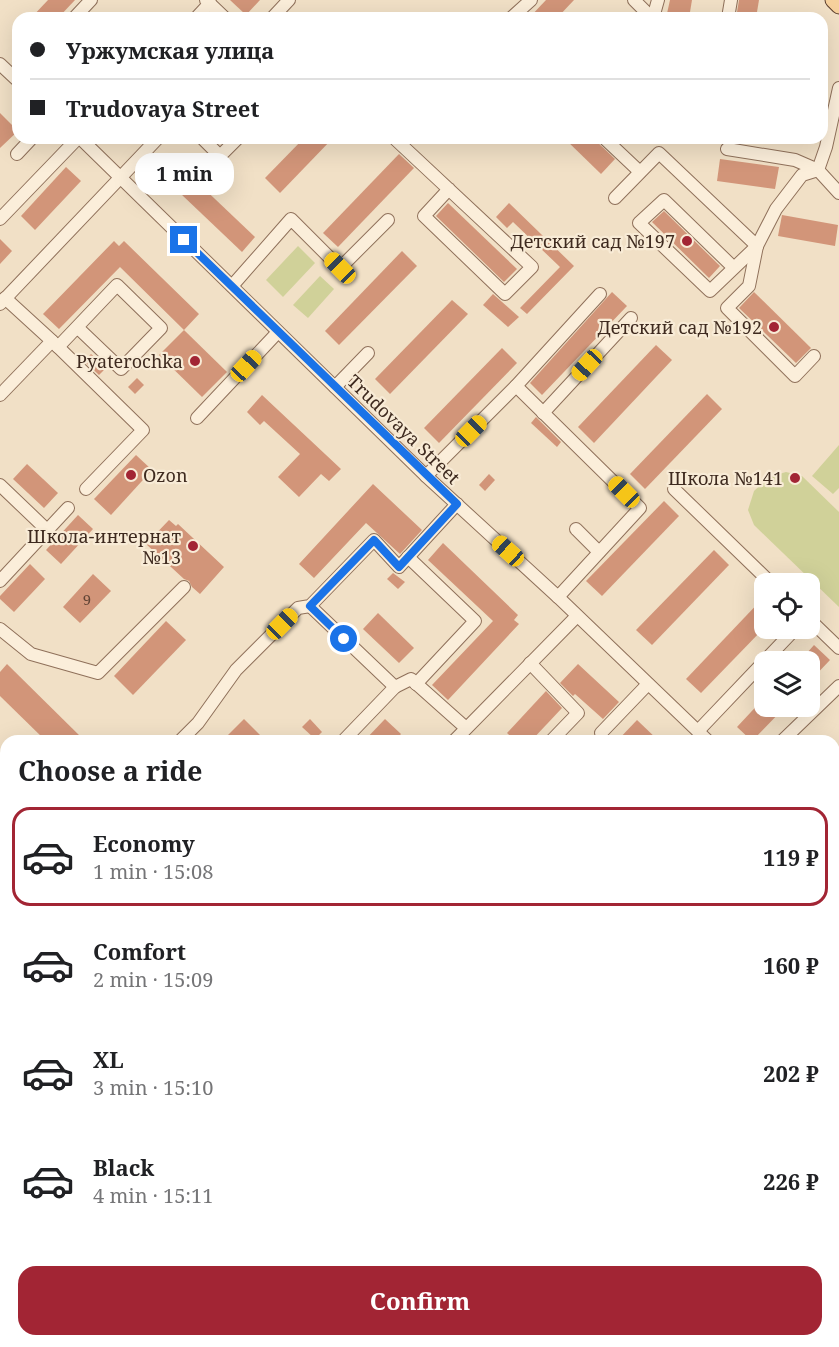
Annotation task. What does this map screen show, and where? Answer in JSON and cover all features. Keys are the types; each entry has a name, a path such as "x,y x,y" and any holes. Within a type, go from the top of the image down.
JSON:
{"main road":[{"path":"833,0 839,6"}],"street":[{"path":"80,12 91,0"},
{"path":"278,12 289,0"},
{"path":"518,12 531,0"},
{"path":"634,0 647,12"},
{"path":"0,64 12,75"},
{"path":"828,138 839,88"},
{"path":"17,154 26,144"},
{"path":"0,219 73,144"},
{"name":"Trudovaya Street","path":"85,144 426,476 558,597 702,735"},
{"path":"86,489 143,430 55,344 2,301 152,144"},
{"path":"208,144 220,156 232,144"},
{"path":"400,144 449,189 532,267 505,294 424,216 449,189"},
{"path":"610,144 640,172"},
{"path":"818,170 827,144"},
{"path":"727,149 795,160 818,170 839,193"},
{"path":"615,198 659,153 757,246"},
{"path":"814,356 795,376 727,308 749,286 757,246 776,209 802,176 818,170"},
{"path":"734,268 664,200 639,223 710,291 757,246"},
{"path":"232,286 291,219 340,268 388,220"},
{"path":"0,395 55,344 77,327 117,285 160,328 121,369 77,327"},
{"path":"426,476 516,386 600,294"},
{"path":"543,413 631,318"},
{"path":"197,418 278,332"},
{"path":"335,387 368,353"},
{"path":"516,386 640,508 558,597"},
{"path":"0,485 47,530"},
{"path":"674,489 761,573"},
{"path":"186,735 198,723 236,670 298,608 310,606 374,540 399,567 457,504"},
{"path":"0,581 68,508"},
{"path":"576,529 599,552"},
{"path":"408,557 475,621 416,684"},
{"path":"0,629 31,654 98,673 184,587"},
{"path":"310,606 395,687"},
{"path":"460,735 576,616"},
{"path":"820,630 839,648"},
{"path":"698,731 786,639"},
{"path":"530,663 578,713 557,735"},
{"path":"349,735 395,687 411,679 466,728"},
{"path":"601,733 648,684"},
{"path":"788,735 839,686"}],"green space":[{"path":"298,246 315,263 283,297 266,280"},
{"path":"320,276 334,289 308,318 293,305"},
{"path":"839,445 839,488 833,494 812,476"},
{"path":"786,472 802,476 839,512 839,607 820,589 820,573 804,573 754,525 748,510 754,491 769,477"}],"building":[{"path":"48,0 75,0 64,12 37,12"},
{"path":"230,0 260,0 249,12 243,12"},
{"path":"546,0 574,0 563,12 535,12"},
{"path":"670,0 692,0 690,12 667,12"},
{"path":"739,0 759,0 757,12 737,12"},
{"path":"0,113 12,125 12,137 0,148"},
{"path":"298,144 327,144 280,193 265,178"},
{"path":"570,144 599,144 615,159 601,174"},
{"path":"399,154 414,168 338,247 323,233"},
{"path":"720,159 779,167 775,189 717,181"},
{"path":"175,161 255,237 242,252 161,175"},
{"path":"66,167 81,181 35,230 21,216"},
{"path":"448,203 517,269 504,282 436,216"},
{"path":"509,203 574,266 527,314 520,308 560,267 513,222 507,228 496,217"},
{"name":"Детский сад №197","path":"664,211 720,266 709,278 652,222"},
{"path":"782,215 838,225 835,246 778,236"},
{"path":"0,239 12,251 0,264"},
{"path":"114,241 119,246 124,241 199,314 184,330 120,267 59,329 43,314"},
{"path":"402,251 417,266 339,345 325,331"},
{"path":"612,292 627,306 542,395 530,383"},
{"name":"Детский сад №192","path":"754,292 811,348 796,363 739,308"},
{"path":"493,294 519,317 508,327 483,305"},
{"path":"452,300 468,314 390,394 375,379"},
{"path":"184,330 227,372 202,397 159,355"},
{"path":"656,345 672,360 594,443 578,427"},
{"path":"502,348 517,363 439,443 424,428"},
{"path":"91,354 106,368 99,375 84,361"},
{"path":"137,378 144,385 135,394 128,387"},
{"path":"707,394 722,409 645,489 630,474"},
{"path":"262,395 341,469 329,481 321,474 299,497 278,477 300,454 264,421 260,425 247,412"},
{"path":"536,417 561,442 557,447 531,423"},
{"path":"136,455 152,470 111,515 94,499"},
{"path":"27,464 58,493 44,508 13,479"},
{"path":"489,474 495,480 485,491 479,485"},
{"path":"373,484 422,530 400,554 366,523 314,578 299,564"},
{"path":"664,501 679,516 602,596 586,581"},
{"path":"78,515 93,529 61,564 46,550"},
{"path":"169,520 176,526 178,524 224,567 200,594 189,581 146,544"},
{"path":"443,543 518,615 514,620 519,624 448,700 432,685 493,621 428,560"},
{"path":"714,550 729,565 652,645 636,630"},
{"path":"30,564 45,579 14,612 0,599 0,596"},
{"path":"393,573 405,582 398,589 387,579"},
{"path":"93,574 111,591 80,623 63,607"},
{"path":"754,608 754,638 701,693 686,679"},
{"path":"378,613 414,648 399,663 363,629"},
{"path":"166,621 186,640 133,695 114,676"},
{"path":"814,645 830,660 820,670 820,651 809,651"},
{"path":"7,664 79,735 40,735 0,696 0,672"},
{"path":"578,664 619,702 603,719 560,683"},
{"path":"546,691 562,708 537,735 509,735 507,733"},
{"path":"754,709 754,717 775,717 758,735 746,735 737,727"},
{"path":"244,719 260,735 228,735"},
{"path":"310,719 322,732 319,735 311,735 302,727"},
{"path":"385,719 401,734 400,735 370,735"},
{"path":"637,720 653,735 623,735"}],"place":[{"name":"Детский сад №197","path":"687,241"},
{"name":"Детский сад №192","path":"774,327"},
{"name":"Pyaterochka","path":"195,361"},
{"name":"Ozon","path":"131,475"},
{"name":"Школа №141","path":"795,478"},
{"name":"Школа-интернат №13","path":"193,546"}],"route":[{"path":"184,240 457,504 399,567 374,540 310,606 344,639"}]}
